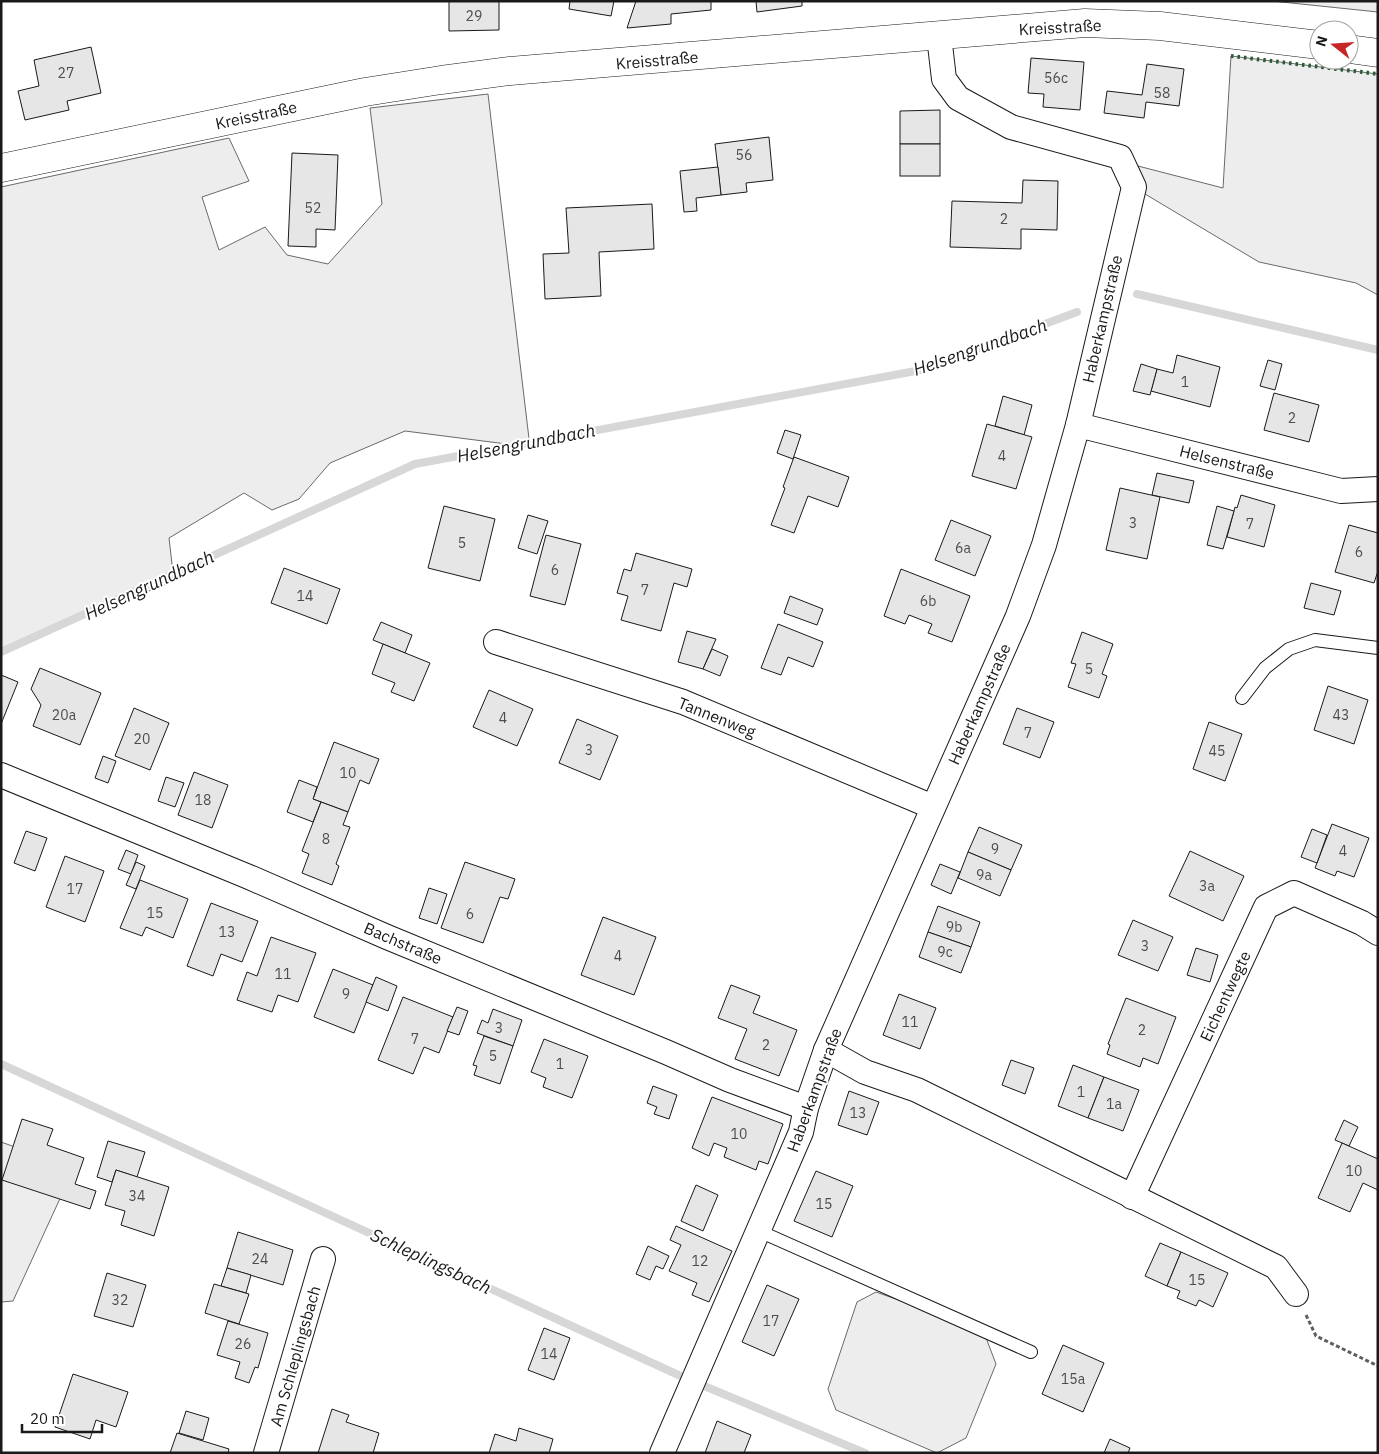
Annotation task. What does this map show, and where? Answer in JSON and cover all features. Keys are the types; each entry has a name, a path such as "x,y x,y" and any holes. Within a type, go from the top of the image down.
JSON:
{"street":[{"name":"Kreisstraße","path":"1,168 365,92 510,71 1085,24 1160,26 1309,44"},
{"name":"Haberkampstraße","path":"662,1453 800,1132 806,1108 826,1050 880,932 1018,616 1044,545 1078,425 1134,187 1120,157 1011,127 958,98 944,79 939,36"},
{"path":"1359,50 1378,53"},
{"name":"Helsenstraße","path":"1078,425 1341,491 1378,490"},
{"name":"Tannenweg","path":"496,642 683,702 933,807"},
{"name":"Bachstraße","path":"1,775 730,1080 806,1108"},
{"name":"Eichentwegte","path":"1132,1197 1266,908 1294,893 1362,923 1378,933"},
{"path":"826,1050 864,1072 917,1090 1276,1267 1296,1294"},
{"name":"Am Schleplingsbach","path":"266,1453 323,1259"}],"lane":[{"path":"1242,698 1265,668 1289,649 1315,640 1378,648"},
{"path":"759,1231 1031,1352"}],"path":[{"path":"1296,1294 1316,1336 1378,1366"}],"shaded area":[{"path":"1272,1 1378,1 1378,12"},
{"path":"1231,56 1309,66 1309,70 1345,70 1378,74 1378,295 1356,283 1259,262 1145,194 1138,166 1223,188"},
{"path":"488,94 530,447 405,431 330,463 299,499 272,510 244,493 169,538 174,581 1,650 1,187 229,138 249,181 202,197 219,250 265,227 287,255 328,264 382,204 370,108"},
{"path":"1,1142 74,1168 13,1301 1,1302"},
{"path":"876,1292 983,1330 996,1364 966,1438 937,1453 836,1410 828,1389 857,1302"}],"building":[{"path":"449,1 499,1 499,30 449,31"},
{"path":"570,1 614,1 611,16 569,9"},
{"path":"636,1 711,1 711,10 671,14 671,24 627,28"},
{"path":"756,1 802,1 802,6 757,12"},
{"path":"91,47 101,93 67,101 69,110 25,120 18,91 39,86 34,60"},
{"path":"1031,58 1084,62 1080,110 1043,107 1044,94 1028,93"},
{"path":"1147,64 1184,69 1179,106 1146,102 1144,118 1104,113 1107,91 1142,95"},
{"path":"940,110 940,144 900,144 900,111"},
{"path":"769,137 773,180 746,183 747,192 721,195 715,144"},
{"path":"900,144 940,144 940,176 900,176"},
{"path":"292,153 338,155 335,230 316,229 316,247 288,246"},
{"path":"718,167 721,195 696,198 697,211 684,212 680,171"},
{"path":"1023,180 1058,181 1057,230 1021,229 1021,249 950,247 952,201 1022,203"},
{"path":"652,204 654,249 599,252 601,296 545,299 543,254 569,253 566,208"},
{"path":"1177,355 1220,367 1210,407 1151,391 1157,369 1173,373"},
{"path":"1268,360 1282,364 1275,390 1260,386"},
{"path":"1141,364 1157,369 1150,395 1133,391"},
{"path":"1274,393 1319,405 1309,442 1264,430"},
{"path":"1003,396 1032,405 1024,435 995,426"},
{"path":"987,424 1032,437 1016,489 972,476"},
{"path":"785,430 801,435 793,459 777,453"},
{"path":"794,457 849,477 838,507 808,496 794,533 771,525"},
{"path":"1157,473 1194,481 1189,503 1152,495"},
{"path":"1120,488 1160,497 1147,559 1106,550"},
{"path":"1241,495 1275,505 1264,547 1227,537 1235,507 1237,508"},
{"path":"444,506 495,519 480,581 428,568"},
{"path":"1217,506 1234,511 1223,549 1207,545"},
{"path":"528,515 548,521 537,554 518,548"},
{"path":"951,520 991,536 975,576 935,560"},
{"path":"1349,525 1378,533 1378,571 1374,583 1335,572"},
{"path":"546,535 581,544 565,605 530,596"},
{"path":"636,553 692,569 687,587 674,583 661,631 621,620 628,596 617,593 624,569 631,571"},
{"path":"284,568 340,589 327,624 271,603"},
{"path":"901,569 970,596 952,642 928,633 932,624 909,615 905,624 884,616"},
{"path":"1311,583 1341,591 1334,615 1304,608"},
{"path":"790,596 823,609 817,625 784,613"},
{"path":"381,622 412,635 405,653 373,640"},
{"path":"778,624 823,642 813,667 788,657 781,675 761,668"},
{"path":"687,631 716,639 703,669 678,662"},
{"path":"1082,632 1113,644 1102,674 1107,676 1099,698 1068,687 1076,664 1071,663"},
{"path":"383,644 430,663 414,701 391,692 395,683 372,674"},
{"path":"712,649 728,656 720,676 703,669"},
{"path":"40,668 101,693 80,745 33,726 41,705 31,689"},
{"path":"1,675 18,682 1,724"},
{"path":"1328,686 1368,700 1354,744 1314,730"},
{"path":"489,690 533,709 517,746 473,727"},
{"path":"134,708 169,723 150,770 115,756"},
{"path":"1017,708 1054,722 1040,758 1003,744"},
{"path":"577,719 618,736 600,780 559,763"},
{"path":"1209,722 1242,734 1225,781 1193,769"},
{"path":"334,742 379,759 369,784 360,780 348,812 313,799"},
{"path":"103,756 116,761 108,783 95,778"},
{"path":"194,772 228,785 212,828 178,815"},
{"path":"166,777 184,783 175,807 158,801"},
{"path":"299,780 317,787 313,799 321,802 313,822 287,812"},
{"path":"321,802 348,812 343,825 350,827 336,864 339,866 332,885 302,873 309,854 302,851"},
{"path":"1332,824 1369,838 1354,877 1337,871 1335,876 1315,868"},
{"path":"979,827 1022,845 1011,870 968,852"},
{"path":"1312,829 1327,835 1317,863 1301,857"},
{"path":"26,831 47,838 35,871 14,863"},
{"path":"126,850 138,855 131,874 118,869"},
{"path":"1190,851 1244,876 1223,921 1169,896"},
{"path":"968,852 1011,870 1000,896 958,878"},
{"path":"65,856 104,871 85,922 46,907"},
{"path":"136,862 145,866 136,889 126,885"},
{"path":"465,862 515,879 508,899 500,897 483,943 441,928"},
{"path":"940,864 960,872 951,894 931,885"},
{"path":"140,880 188,899 173,938 146,927 142,936 120,928"},
{"path":"429,888 447,894 437,924 419,918"},
{"path":"211,903 258,921 242,962 221,954 213,976 187,966"},
{"path":"938,906 980,922 971,947 928,932"},
{"path":"603,917 656,937 634,995 581,975"},
{"path":"1133,920 1173,937 1158,971 1118,955"},
{"path":"928,932 971,947 961,973 919,957"},
{"path":"271,937 316,953 298,1002 278,995 272,1012 237,1000 247,972 257,976"},
{"path":"1196,948 1218,955 1210,982 1187,975"},
{"path":"333,969 373,985 354,1033 314,1017"},
{"path":"376,977 397,986 388,1011 366,1002"},
{"path":"731,985 760,996 753,1013 797,1030 779,1076 735,1059 747,1029 718,1018"},
{"path":"899,994 936,1008 920,1049 883,1035"},
{"path":"403,997 453,1017 439,1053 424,1047 413,1074 378,1060"},
{"path":"1126,998 1176,1017 1158,1064 1143,1058 1140,1067 1107,1054 1110,1045 1108,1044"},
{"path":"457,1007 468,1011 459,1035 447,1031"},
{"path":"493,1009 522,1020 513,1046 477,1033 482,1020 488,1023"},
{"path":"484,1036 513,1046 500,1084 474,1075 477,1066 473,1065"},
{"path":"544,1039 588,1056 572,1098 543,1087 546,1078 531,1072"},
{"path":"1011,1060 1034,1068 1025,1094 1002,1085"},
{"path":"1073,1065 1104,1077 1088,1118 1058,1106"},
{"path":"1104,1077 1139,1090 1123,1131 1088,1118"},
{"path":"653,1086 677,1095 669,1119 654,1114 657,1107 647,1103"},
{"path":"849,1091 879,1102 867,1135 838,1125"},
{"path":"712,1097 783,1124 768,1164 759,1161 756,1170 724,1157 727,1148 714,1143 709,1156 692,1148"},
{"path":"22,1119 53,1129 47,1145 84,1158 75,1184 96,1191 90,1209 2,1180"},
{"path":"1344,1120 1358,1127 1349,1146 1335,1140"},
{"path":"108,1141 145,1152 137,1177 116,1170 112,1182 97,1177"},
{"path":"1342,1143 1378,1159 1378,1190 1363,1183 1350,1212 1318,1198"},
{"path":"116,1170 169,1187 154,1236 121,1225 125,1211 105,1205"},
{"path":"816,1171 853,1186 832,1237 794,1221"},
{"path":"696,1185 718,1195 703,1231 681,1221"},
{"path":"676,1226 732,1251 709,1302 692,1295 697,1283 669,1271 681,1245 670,1240"},
{"path":"238,1232 293,1250 283,1285 227,1268"},
{"path":"1160,1243 1181,1252 1167,1286 1145,1276"},
{"path":"648,1246 669,1256 663,1269 656,1266 650,1280 636,1274"},
{"path":"1181,1252 1228,1273 1213,1307 1199,1300 1196,1306 1177,1298 1180,1291 1167,1286"},
{"path":"227,1268 251,1275 246,1293 221,1286"},
{"path":"107,1273 146,1285 133,1327 94,1316"},
{"path":"214,1284 249,1294 239,1324 205,1313"},
{"path":"767,1285 799,1299 774,1356 742,1342"},
{"path":"228,1321 268,1333 258,1368 255,1367 249,1383 235,1378 240,1362 217,1355"},
{"path":"544,1328 570,1338 554,1380 528,1370"},
{"path":"1063,1345 1104,1363 1083,1412 1042,1394"},
{"path":"73,1374 128,1392 116,1427 96,1420 90,1439 55,1427"},
{"path":"332,1409 349,1415 346,1422 379,1433 373,1453 318,1453"},
{"path":"186,1411 209,1418 203,1440 179,1433"},
{"path":"717,1421 751,1435 744,1453 705,1453"},
{"path":"519,1428 553,1439 549,1453 489,1453 495,1434 516,1441"},
{"path":"177,1433 229,1449 228,1453 170,1453"},
{"path":"1110,1439 1130,1448 1128,1453 1104,1453"}],"waterway":[{"name":"Helsengrundbach","path":"1137,294 1378,350"},
{"name":"Helsengrundbach","path":"1,652 415,464 921,370 1077,312"},
{"name":"Schleplingsbach","path":"1,1064 685,1378 865,1453"}],"hedge":[{"path":"1231,56 1378,74"}]}
